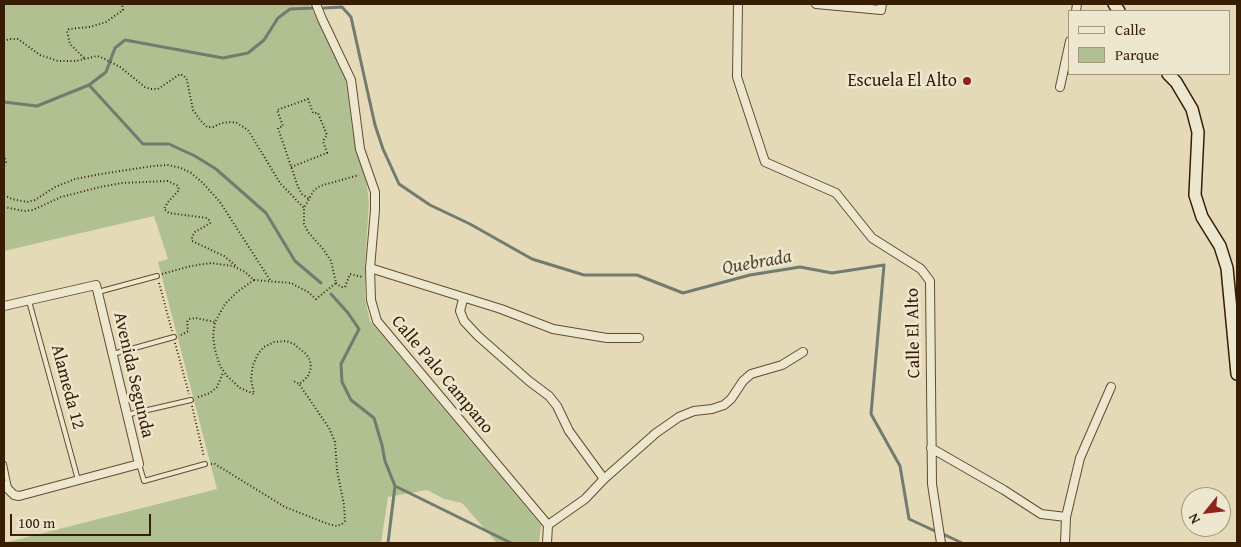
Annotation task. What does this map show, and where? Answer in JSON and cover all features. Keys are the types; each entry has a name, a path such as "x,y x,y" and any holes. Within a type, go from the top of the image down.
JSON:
{"main road":[{"path":"1169,75 1176,82 1192,109 1198,132 1195,195 1202,217 1220,246 1227,268 1237,374"}],"street":[{"name":"Calle Palo Campano","path":"316,4 351,80 357,134 375,192 376,210 370,268 373,307 381,326 548,525"},
{"name":"Calle El Alto","path":"738,4 737,77 765,162 836,193 872,238 921,269 930,281 932,484 940,543"},
{"path":"816,4 881,10 882,4"},
{"path":"1060,87 1068,50"},
{"path":"370,268 464,299 501,309 554,329 607,338 639,338"},
{"path":"4,306 96,285 98,292"},
{"name":"Avenida Segunda","path":"98,292 139,464"},
{"path":"464,299 460,311 464,321 518,372 549,396 557,406 569,432 604,479"},
{"path":"547,543 548,525 584,499 656,433 680,417 694,411 712,409 724,405 751,374 782,366 803,352"},
{"path":"1065,543 1066,517 1080,458 1111,388"},
{"path":"931,448 1004,490 1041,514 1066,517"},
{"path":"7,488 14,495 19,496 139,464"}],"lane":[{"path":"98,292 157,276"},
{"name":"Alameda 12","path":"28,301 78,480"},
{"path":"112,354 174,337"},
{"path":"126,415 190,400"},
{"path":"4,464 7,488"},
{"path":"139,464 144,482 205,464"}],"path":[{"path":"84,58 70,44 67,31 106,22 123,10 120,4"},
{"path":"4,42 10,39 18,39 40,55 58,61 76,61 97,56 120,67 151,89 158,88 180,74 184,76 187,80 193,110 201,121 207,127 214,127 222,123 237,123 248,130 280,184 304,208"},
{"path":"291,167 327,153 323,140 327,135 318,113 313,113 308,99 277,110 283,126 278,128 291,167 298,187 309,200"},
{"path":"4,156 6,162 4,166"},
{"path":"4,195 27,202 35,200 55,187 75,179 153,166 168,165 181,168 190,172 203,183 220,202 270,280"},
{"path":"368,172 320,186 314,190 304,208 304,224 331,261 336,283 341,287 345,287 349,276 352,274 371,280"},
{"path":"4,207 24,211 33,210 60,197 108,186 122,183 168,181 178,186 179,190 164,207 164,210 169,213 207,218 210,224 195,232 192,241 224,256 254,280"},
{"path":"239,269 233,266 211,263 191,266 157,276 205,464 215,464 285,507 337,526 345,521 337,470 335,442 329,428 300,384 292,380"},
{"path":"300,384 308,376 311,368 310,360 294,344 286,341 274,342 264,347 258,354 253,365 251,379 254,394 240,388 224,372 215,350 213,336 215,322 225,304 237,292 254,280 291,283 308,292 316,299 336,283"},
{"path":"174,337 188,331 187,322 190,319 196,318 215,322"},
{"path":"190,400 210,393 220,381 224,372"}],"green space":[{"path":"4,4 308,4 314,12 345,75 353,134 367,186 369,203 365,262 365,299 370,321 541,525 539,543 497,543 462,503 444,499 427,490 388,497 381,543 4,543 217,489 158,262 168,259 154,216 4,251"}],"waterway":[{"name":"Quebrada","path":"324,8 342,7 351,17 375,125 383,149 399,184 430,205 470,224 532,259 584,275 637,275 683,293 750,275 800,267 832,273 884,265 871,414 900,466 909,519 935,531"},
{"path":"4,102 37,106 89,85 106,72 115,48 125,40 223,58 248,53 264,40 278,18 290,9 314,8"},
{"path":"89,85 143,144 169,144 195,156 216,169 266,213 295,261 321,283"},
{"path":"331,294 359,329 341,364 342,382 351,400 374,418 385,461 395,486 388,543"},
{"path":"395,486 511,543"},
{"name":"Quebrada","path":"943,534 962,543"}],"place":[{"name":"Escuela El Alto","path":"967,81"}]}
